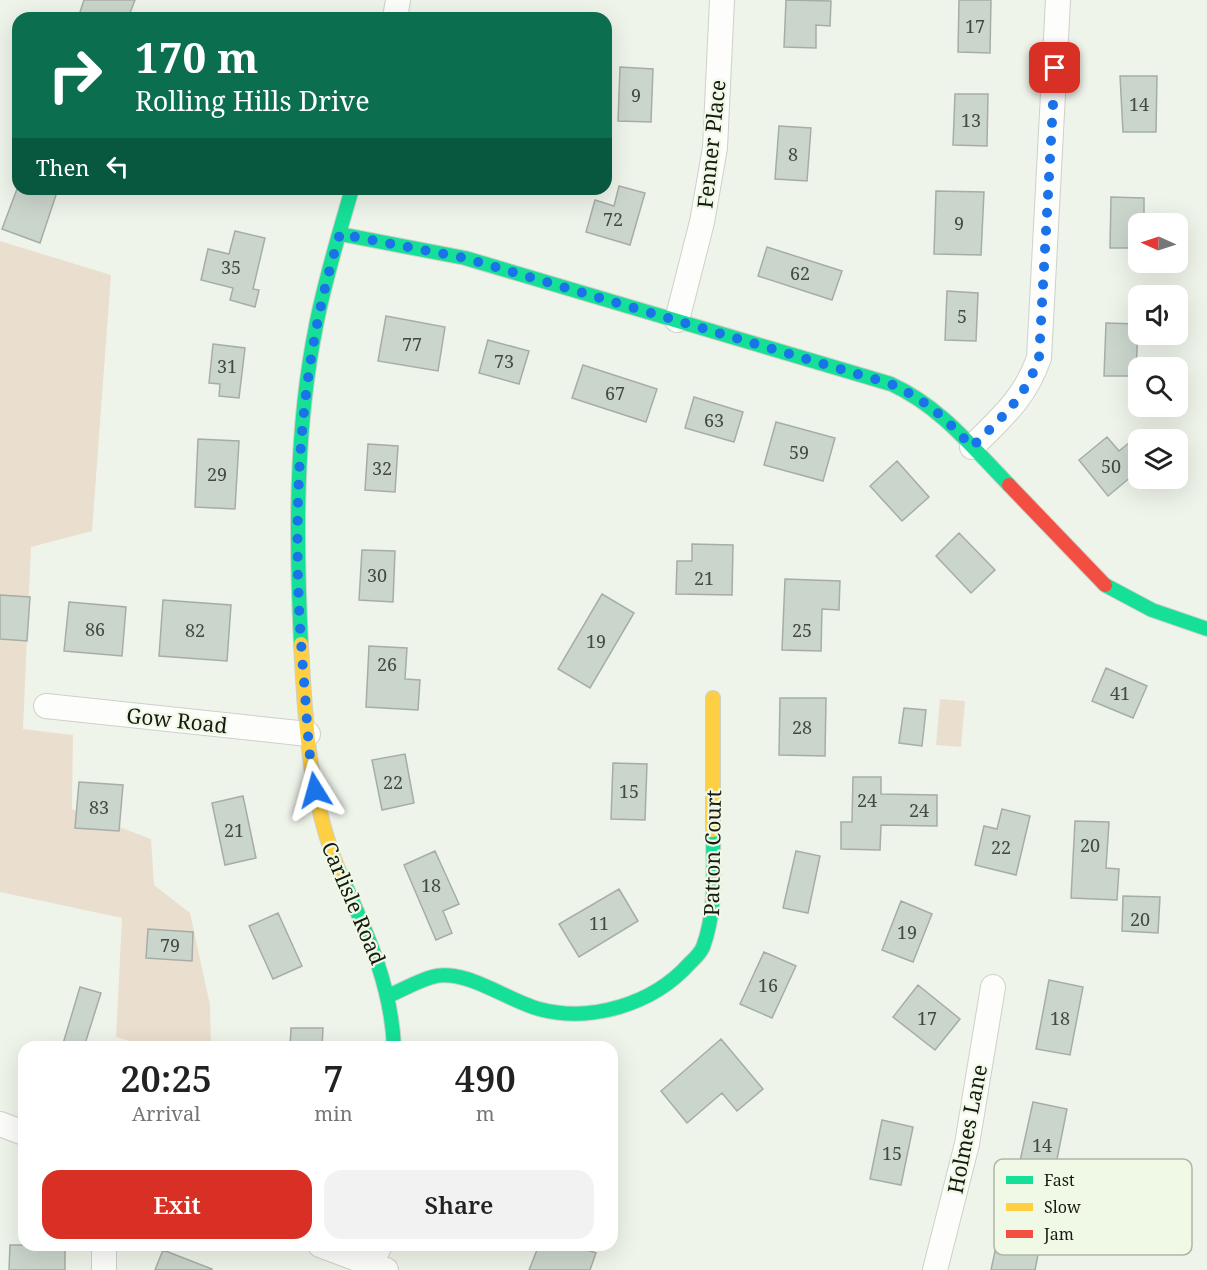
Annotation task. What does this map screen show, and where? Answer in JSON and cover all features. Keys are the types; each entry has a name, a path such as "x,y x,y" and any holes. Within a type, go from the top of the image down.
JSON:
{"street":[{"name":"Fenner Place","path":"677,320 702,222 715,148 722,0"},
{"path":"972,447 1016,404 1031,382 1039,358 1058,0"},
{"name":"Carlisle Road","path":"350,195 312,346 299,482 297,608 313,780 328,845 382,969 390,995 394,1041"},
{"path":"340,234 465,258 891,384 917,396 939,412 1100,581 1124,598 1151,612 1207,629"},
{"name":"Patton Court","path":"390,995 433,976 448,975 463,978 538,1009 598,1011 626,1005 652,995 674,981 702,950 713,914 713,698"},
{"name":"Gow Road","path":"46,706 308,734"},
{"name":"Holmes Lane","path":"935,1270 967,1144 993,987"},
{"path":"0,1124 18,1131"},
{"path":"104,1251 104,1270"},
{"path":"344,1251 379,1260"}],"shaded area":[{"path":"0,241 111,275 92,531 31,547 23,729 73,735 72,809 151,839 154,885 190,913 210,1005 211,1041 130,1041 116,1037 122,918 0,892"},
{"path":"940,699 965,701 961,747 936,745"}],"building":[{"path":"84,0 135,0 130,12 80,12"},
{"path":"786,0 831,1 830,26 816,25 816,48 784,47"},
{"path":"959,0 991,0 990,53 958,52"},
{"path":"620,67 653,69 651,122 618,121"},
{"path":"1120,76 1157,76 1156,132 1123,132"},
{"path":"955,94 988,94 987,146 953,145"},
{"path":"779,126 811,128 807,181 775,179"},
{"path":"619,186 645,193 630,245 586,232 595,200 614,206"},
{"path":"936,191 984,192 981,255 934,254"},
{"path":"15,195 56,195 40,243 2,229"},
{"path":"1111,197 1144,198 1144,213 1128,213 1128,248 1110,248"},
{"path":"235,231 265,238 253,289 259,290 255,307 230,300 233,288 201,280 208,249 229,254"},
{"path":"767,247 842,271 832,300 758,276"},
{"path":"947,291 978,293 976,341 945,340"},
{"path":"386,316 445,327 438,371 378,361"},
{"path":"1106,323 1128,324 1128,345 1137,345 1137,357 1128,357 1128,376 1104,376"},
{"path":"488,340 529,351 519,384 479,373"},
{"path":"213,344 245,348 239,398 219,396 220,384 209,383"},
{"path":"583,365 657,389 646,422 572,398"},
{"path":"694,397 743,412 734,442 685,428"},
{"path":"776,422 835,438 823,481 764,465"},
{"path":"1107,437 1119,451 1128,444 1128,479 1108,496 1079,460"},
{"path":"198,439 239,441 235,509 195,507"},
{"path":"368,444 398,446 395,492 365,490"},
{"path":"897,461 929,497 902,521 870,486"},
{"path":"959,533 995,570 971,593 936,556"},
{"path":"692,544 733,545 732,595 676,594 677,561 692,561"},
{"path":"362,550 395,551 393,602 359,600"},
{"path":"785,579 840,581 839,610 822,609 821,651 782,650"},
{"path":"602,594 634,613 590,688 558,669"},
{"path":"0,595 30,597 27,641 0,639"},
{"path":"163,600 231,605 227,661 159,656"},
{"path":"69,602 126,607 122,656 64,651"},
{"path":"369,646 407,648 405,679 420,680 418,710 366,707"},
{"path":"1106,668 1147,686 1133,718 1092,701"},
{"path":"780,698 826,698 825,756 779,755"},
{"path":"904,708 926,710 922,746 899,743"},
{"path":"405,754 414,803 382,810 372,760"},
{"path":"613,763 647,764 645,820 611,819"},
{"path":"853,777 881,777 881,794 937,795 937,826 881,825 880,850 841,849 841,822 852,822"},
{"path":"79,782 123,785 119,831 75,828"},
{"path":"243,796 256,858 225,865 212,803"},
{"path":"1002,809 1030,816 1016,875 975,865 984,826 997,829"},
{"path":"1075,821 1109,822 1106,868 1119,869 1117,900 1071,898"},
{"path":"435,851 459,904 443,911 452,933 436,940 404,865"},
{"path":"796,851 820,856 808,913 783,908"},
{"path":"619,889 638,921 579,957 559,924"},
{"path":"1123,896 1160,897 1158,933 1122,931"},
{"path":"901,901 932,914 913,962 882,950"},
{"path":"278,913 302,966 273,979 249,926"},
{"path":"148,929 193,932 192,961 146,958"},
{"path":"764,952 796,966 772,1018 740,1004"},
{"path":"1049,980 1083,987 1070,1055 1036,1049"},
{"path":"918,985 960,1019 935,1050 893,1017"},
{"path":"80,987 101,993 86,1041 64,1041"},
{"path":"291,1028 323,1028 322,1041 290,1041"},
{"path":"721,1039 763,1089 737,1111 722,1093 687,1123 661,1091"},
{"path":"1033,1102 1067,1109 1057,1159 1020,1159"},
{"path":"882,1120 913,1127 901,1185 870,1179"},
{"path":"10,1245 18,1245 18,1251 65,1251 65,1270 9,1270"},
{"path":"163,1251 212,1269 211,1270 155,1270"},
{"path":"537,1251 590,1251 596,1253 590,1270 529,1270"},
{"path":"994,1255 1038,1255 1035,1270 991,1270"}],"traffic: fast":[{"path":"301,644 298,525 304,405 320,308 350,195"},
{"path":"340,234 465,258 891,384 909,393 940,416 1009,485"},
{"path":"1105,585 1152,610 1207,629"},
{"path":"390,995 432,977 445,975 472,981 527,1005 559,1013 579,1014 600,1011 639,1000 674,978 703,947 712,904 713,830"},
{"path":"339,871 375,956 388,1000 394,1041"}],"traffic: slow":[{"path":"301,644 310,759 321,816 339,871"},
{"path":"713,698 713,830"}],"traffic: jam":[{"path":"1009,485 1105,585"}],"route":[{"path":"315,790 311,770 297,608 297,516 312,346 340,234 465,258 891,384 917,396 939,412 972,447 1016,404 1031,382 1039,358 1042,341 1055,68"}]}
